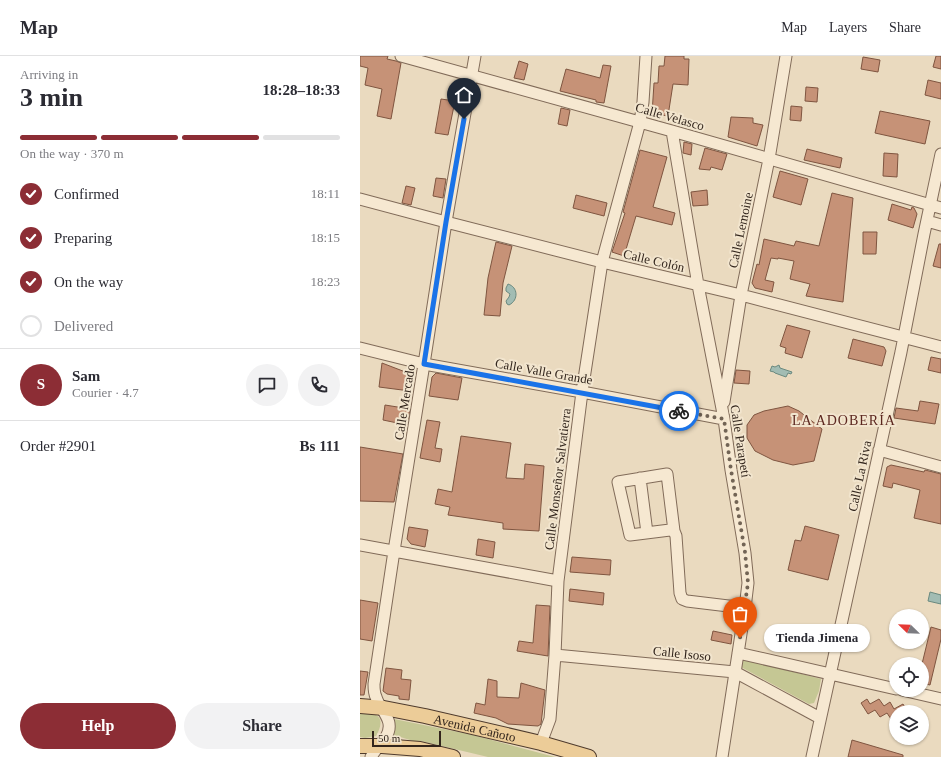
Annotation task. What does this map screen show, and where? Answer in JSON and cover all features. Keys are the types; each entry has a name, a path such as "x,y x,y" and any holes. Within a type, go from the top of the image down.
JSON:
{"main road":[{"name":"Avenida Cañoto","path":"360,706 382,708 425,716 542,743 589,757"},
{"path":"360,746 374,752 420,750 453,757"}],"street":[{"name":"Calle Velasco","path":"401,56 672,131 936,207"},
{"name":"Calle Mercado","path":"374,752 386,736 389,723 376,697 374,684 446,222 475,56"},
{"name":"Calle Monseñor Salvatierra","path":"542,743 550,719 555,655 558,581 582,392 602,262 640,122 646,56"},
{"name":"Calle Lemoine","path":"723,415 741,295 769,159 786,56"},
{"name":"Calle Parapetí","path":"672,131 698,285 723,415 745,552 748,583 722,757"},
{"name":"Calle La Riva","path":"812,757 904,338 927,221 936,207 941,154"},
{"name":"Calle Colón","path":"360,199 602,262 741,295 941,347"},
{"path":"927,221 941,225"},
{"name":"Calle Valle Grande","path":"360,348 424,364 723,415"},
{"path":"879,450 941,467"},
{"path":"674,531 670,530 630,535 618,482 667,474 674,531 676,536 680,593 682,599 687,601 745,608"},
{"path":"640,478 647,533"},
{"path":"360,545 558,581"},
{"path":"738,653 889,687"},
{"name":"Calle Isoso","path":"555,655 735,672 820,718"},
{"path":"929,696 941,699"}],"green space":[{"path":"744,659 821,679 819,691 814,703 809,704 741,667 739,661"},
{"path":"360,713 371,713 379,718 380,727 376,736 365,738 360,737"},
{"path":"394,719 473,735 555,757 488,757 421,741 413,741 394,735"}],"water":[{"path":"508,284 514,288 516,294 516,297 509,305 506,301 510,294 506,291"},
{"path":"779,365 780,368 792,372 791,374 788,373 786,377 770,371 772,366 775,367"},
{"path":"930,592 941,595 941,604 928,601"}],"building":[{"path":"360,56 388,56 387,59 401,63 391,119 377,116 382,89 365,85 368,68 360,66"},
{"path":"665,56 684,56 684,59 689,59 688,85 673,84 668,116 660,116 652,114 654,83 658,83 659,66 664,66"},
{"path":"936,56 941,56 941,69 933,67"},
{"path":"863,57 880,60 878,72 861,69"},
{"path":"519,61 528,64 524,80 514,78"},
{"path":"603,65 611,66 604,103 560,91 566,69 600,78"},
{"path":"928,80 941,83 941,99 925,95"},
{"path":"806,87 818,88 817,102 805,101"},
{"path":"441,99 455,101 448,135 435,133"},
{"path":"791,106 802,107 801,121 790,120"},
{"path":"561,108 570,110 567,126 558,124"},
{"path":"880,111 930,121 925,144 875,133"},
{"path":"731,117 753,118 753,123 763,125 757,146 728,137"},
{"path":"684,142 692,144 691,155 683,153"},
{"path":"705,148 727,154 722,170 711,167 710,170 699,169"},
{"path":"807,149 842,158 840,168 804,160"},
{"path":"640,150 667,157 653,207 675,213 672,225 636,216 624,256 612,252 625,213 623,212"},
{"path":"884,153 898,154 897,177 883,176"},
{"path":"780,171 808,179 801,205 773,197"},
{"path":"436,178 446,179 443,198 433,196"},
{"path":"406,186 415,188 411,205 402,203"},
{"path":"707,190 708,205 693,206 691,192"},
{"path":"832,193 853,198 843,302 806,296 810,284 790,279 794,261 778,258 771,258 765,280 774,282 772,292 755,288 752,283 757,264 759,265 764,239 794,246 796,241 819,246"},
{"path":"576,195 607,203 604,216 573,208"},
{"path":"892,204 911,210 912,207 914,208 917,214 913,228 888,220"},
{"path":"863,232 877,232 876,254 863,254"},
{"path":"496,242 512,246 503,283 500,316 484,315 488,278"},
{"path":"939,244 941,244 941,268 933,266"},
{"path":"787,325 810,331 802,358 785,353 786,348 780,346"},
{"path":"853,339 884,347 886,351 882,366 848,358"},
{"path":"931,357 941,359 941,373 928,370"},
{"path":"382,363 408,373 412,382 410,391 379,387"},
{"path":"736,370 750,371 749,384 734,383"},
{"path":"436,373 462,378 458,400 429,396 432,377"},
{"path":"920,401 939,404 935,424 894,418 896,408 918,411"},
{"path":"385,405 410,409 407,425 383,420"},
{"path":"788,406 799,411 822,429 814,461 793,465 773,460 755,451 747,438 747,425 754,415 764,411"},
{"path":"427,420 440,422 435,448 442,449 440,462 420,458"},
{"path":"461,436 511,443 506,478 524,479 525,464 544,466 539,531 503,529 503,523 448,515 450,507 435,504 438,489 452,492"},
{"path":"360,447 403,454 394,502 360,501"},
{"path":"891,465 941,474 941,524 914,518 920,490 893,483 892,488 883,486 887,467"},
{"path":"805,526 839,535 828,580 788,570 795,540 801,541"},
{"path":"409,527 428,530 425,547 411,544 407,539"},
{"path":"478,539 495,542 493,558 476,555"},
{"path":"572,557 611,560 610,575 570,572"},
{"path":"570,589 604,593 603,605 569,601"},
{"path":"360,600 378,603 372,641 360,639"},
{"path":"536,605 550,606 548,656 517,651 519,641 533,643"},
{"path":"931,627 941,630 941,639 930,685 929,657 924,657 926,649 929,649 929,635"},
{"path":"713,631 732,635 731,644 711,640"},
{"path":"386,668 402,670 401,679 411,680 409,700 399,699 399,696 387,694 383,691"},
{"path":"360,671 368,672 364,695 360,695"},
{"path":"488,679 497,681 497,697 519,698 521,683 545,690 541,724 538,726 508,724 496,718 474,713 476,703 485,705"},
{"path":"867,699 870,704 879,699 884,706 890,702 892,705 889,705 889,716 887,713 880,717 875,710 868,714 861,703"},
{"path":"852,740 903,755 903,757 848,757"}],"way so far":[{"path":"679,411 724,419 745,552 748,583 740,638"}],"place":[{"name":"Tienda Jimena","path":"740,638"}],"district":[{"name":"LA ADOBERÍA","path":"844,420"}],"route":[{"path":"464,119 424,364 679,411"}]}
